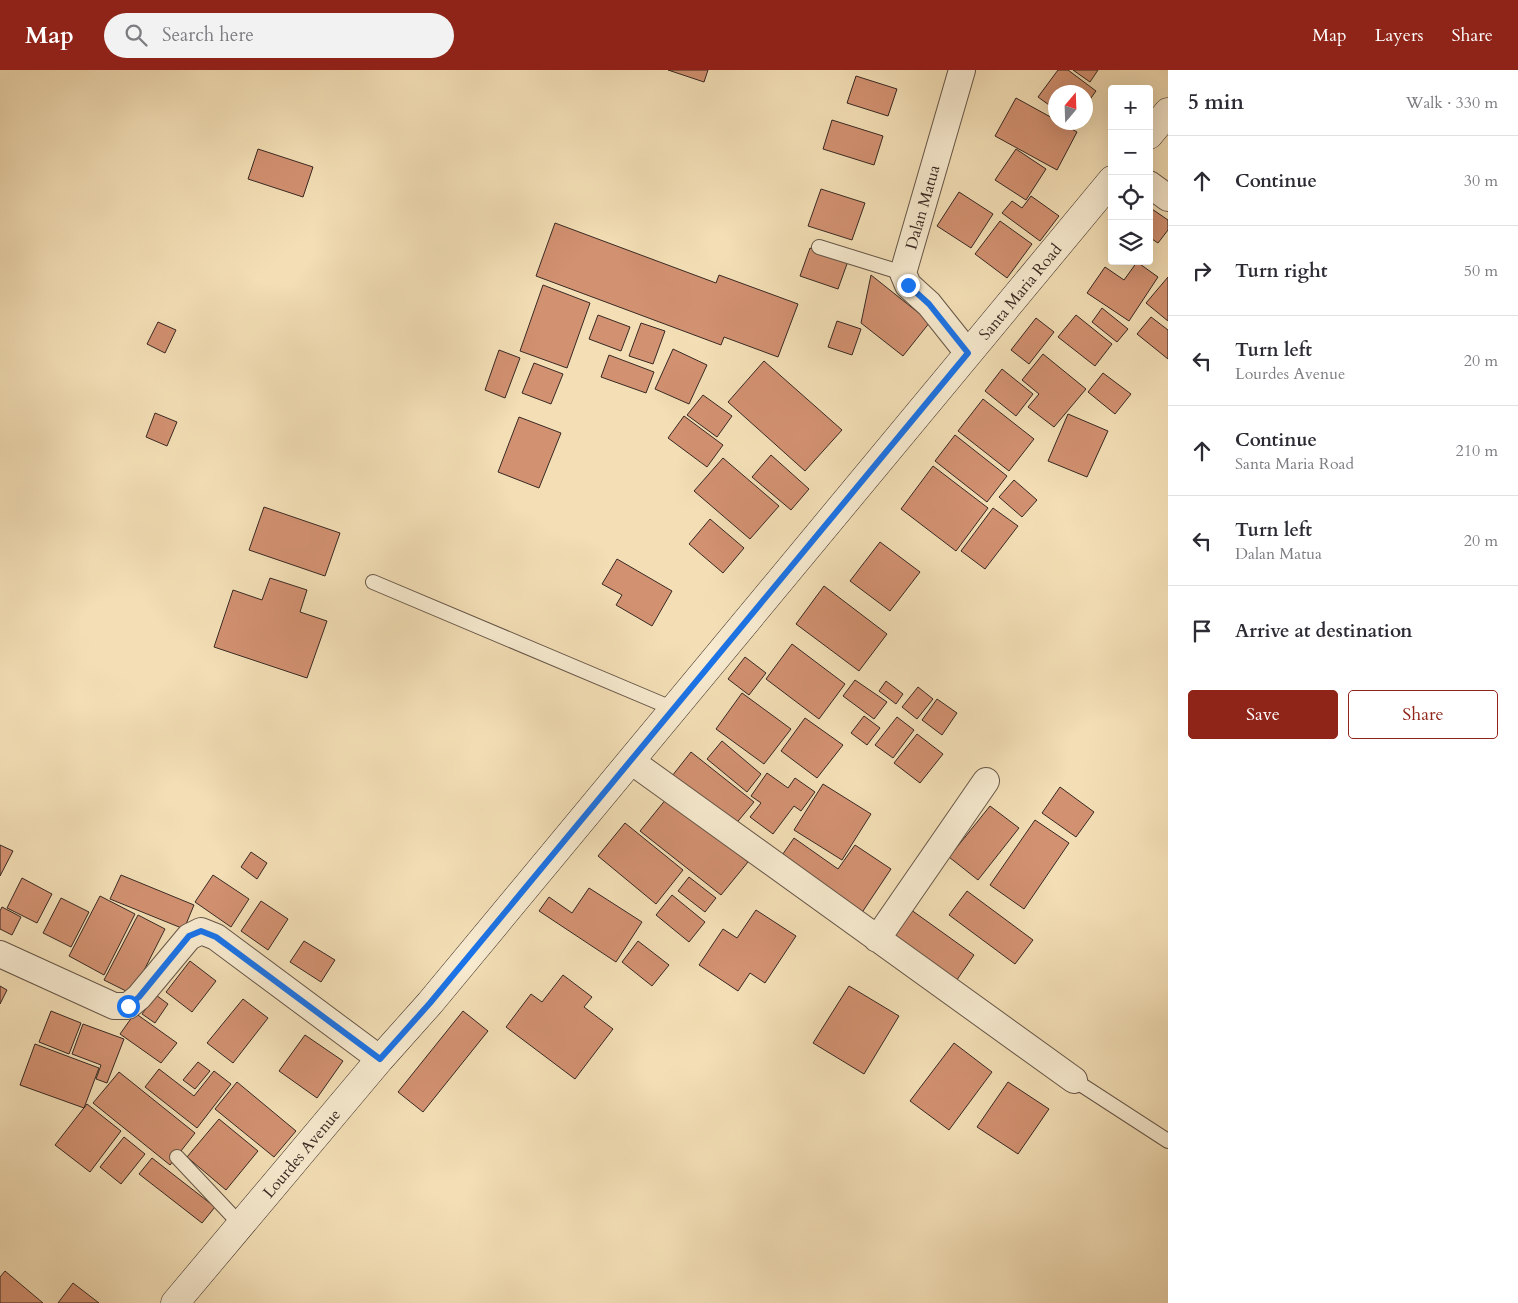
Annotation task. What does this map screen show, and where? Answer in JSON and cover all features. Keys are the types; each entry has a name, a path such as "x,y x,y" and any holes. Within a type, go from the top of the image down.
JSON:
{"main road":[{"path":"1153,130 1168,112"},
{"name":"Santa Maria Road","path":"430,1003 1108,185"},
{"name":"Lourdes Avenue","path":"175,1303 380,1059 430,1003"}],"street":[{"name":"Dalan Matua","path":"903,273 962,70"},
{"path":"1153,187 1168,198"},
{"path":"903,273 908,285 929,304 968,353"},
{"path":"631,761 1074,1080"},
{"path":"877,939 986,782"},
{"path":"0,954 114,1006 128,1006 139,997 189,936 201,931 216,937 380,1059"}],"lane":[{"path":"819,246 903,273"},
{"path":"373,582 674,709"},
{"path":"1074,1080 1168,1141"},
{"path":"177,1157 241,1225"}],"building":[{"path":"668,70 708,70 704,82"},
{"path":"1058,70 1068,70 1088,85 1048,85 1048,104 1038,97"},
{"path":"1073,70 1098,70 1090,82"},
{"path":"856,76 897,89 888,116 847,103"},
{"path":"1016,98 1048,116 1048,130 1073,130 1077,132 1057,170 995,136"},
{"path":"832,120 883,136 874,165 823,149"},
{"path":"258,149 313,167 303,197 248,179"},
{"path":"1016,149 1046,169 1026,200 995,180"},
{"path":"821,189 865,203 852,240 808,226"},
{"path":"959,192 993,214 971,248 937,226"},
{"path":"1031,196 1059,216 1040,241 1002,213 1012,201 1022,208"},
{"path":"1153,210 1168,220 1168,230 1158,243 1153,240"},
{"path":"1000,221 1032,244 1007,278 975,254"},
{"path":"555,223 716,283 719,275 798,304 778,357 724,337 721,345 536,276"},
{"path":"810,248 848,261 838,289 800,276"},
{"path":"1135,265 1141,265 1158,277 1129,321 1087,293 1105,267 1124,280"},
{"path":"871,275 930,322 903,356 861,323"},
{"path":"1168,277 1168,321 1146,303"},
{"path":"543,285 590,303 567,368 520,351"},
{"path":"1102,308 1128,329 1117,342 1092,322"},
{"path":"598,315 630,327 621,351 589,339"},
{"path":"1076,315 1112,344 1095,366 1058,337"},
{"path":"1151,317 1168,330 1168,359 1137,334"},
{"path":"1036,318 1054,332 1029,364 1011,350"},
{"path":"837,321 861,329 852,355 828,347"},
{"path":"158,322 176,330 165,353 147,344"},
{"path":"641,323 665,331 653,364 629,356"},
{"path":"673,349 707,365 689,404 655,389"},
{"path":"499,350 520,358 505,398 485,390"},
{"path":"1043,354 1086,389 1054,427 1028,407 1039,394 1022,380"},
{"path":"609,355 654,372 646,393 601,377"},
{"path":"764,361 842,430 805,471 728,402"},
{"path":"534,363 563,374 551,404 522,393"},
{"path":"1002,369 1033,394 1016,416 985,391"},
{"path":"1103,373 1131,394 1115,414 1088,392"},
{"path":"703,395 732,416 717,437 687,415"},
{"path":"983,399 1034,439 1009,471 958,431"},
{"path":"155,413 177,422 167,446 146,437"},
{"path":"1068,414 1108,431 1087,477 1048,461"},
{"path":"684,416 723,445 707,467 668,438"},
{"path":"519,417 561,433 539,488 498,472"},
{"path":"955,435 1007,476 987,502 935,461"},
{"path":"771,455 809,489 791,510 752,477"},
{"path":"723,458 779,506 750,539 694,491"},
{"path":"933,466 988,508 956,551 901,509"},
{"path":"1014,480 1037,500 1022,517 999,497"},
{"path":"264,507 340,533 325,576 249,550"},
{"path":"993,508 1018,526 985,569 961,551"},
{"path":"710,519 744,548 723,573 689,544"},
{"path":"880,542 920,572 890,611 850,581"},
{"path":"617,559 672,591 652,626 616,605 622,595 602,584"},
{"path":"270,578 307,590 300,612 327,621 307,678 214,647 233,590 262,600"},
{"path":"824,586 887,634 859,671 796,624"},
{"path":"792,644 845,684 819,719 766,679"},
{"path":"745,657 766,673 749,695 728,679"},
{"path":"855,680 887,702 874,719 843,696"},
{"path":"886,681 903,694 896,704 879,691"},
{"path":"918,687 933,699 917,719 902,707"},
{"path":"742,693 791,729 764,764 716,729"},
{"path":"937,699 957,713 942,735 922,720"},
{"path":"864,716 880,728 867,745 851,733"},
{"path":"897,717 914,730 893,758 875,745"},
{"path":"805,718 843,745 817,778 781,751"},
{"path":"917,734 943,754 920,783 894,763"},
{"path":"722,741 761,774 747,792 707,759"},
{"path":"691,752 754,802 734,826 672,776"},
{"path":"767,773 788,788 795,778 815,792 801,811 794,806 773,834 750,817 761,803 751,796"},
{"path":"823,784 871,814 842,860 794,830"},
{"path":"1060,787 1094,812 1076,837 1042,813"},
{"path":"667,798 748,862 721,895 640,831"},
{"path":"990,806 1019,828 978,880 949,857"},
{"path":"1035,820 1069,843 1024,909 990,885"},
{"path":"625,823 683,870 656,904 598,856"},
{"path":"794,838 838,869 855,845 891,869 859,917 778,861"},
{"path":"0,845 13,851 0,876"},
{"path":"251,852 267,863 257,879 241,867"},
{"path":"121,875 194,905 184,929 110,899"},
{"path":"213,875 249,899 231,927 195,902"},
{"path":"689,877 716,898 705,912 678,891"},
{"path":"22,878 52,894 37,923 7,908"},
{"path":"589,888 642,922 616,962 539,911 549,897 572,913"},
{"path":"967,891 1033,940 1015,964 949,915"},
{"path":"672,895 705,922 689,942 656,915"},
{"path":"100,896 135,914 104,975 69,956"},
{"path":"61,898 89,912 71,947 43,933"},
{"path":"261,901 288,919 268,950 241,931"},
{"path":"2,907 21,917 12,935 0,929 0,911"},
{"path":"907,907 974,955 952,987 884,938"},
{"path":"756,910 796,936 765,983 750,973 738,991 699,965 723,929 737,938"},
{"path":"138,915 165,929 132,994 104,980"},
{"path":"304,941 335,960 321,982 290,962"},
{"path":"638,941 669,965 652,986 622,962"},
{"path":"190,961 216,981 192,1012 166,992"},
{"path":"563,975 592,997 584,1007 613,1029 575,1079 506,1027 531,994 542,1002"},
{"path":"0,986 7,990 0,1004"},
{"path":"849,986 899,1016 864,1074 813,1043"},
{"path":"156,995 168,1004 155,1023 142,1014"},
{"path":"243,999 268,1018 233,1063 207,1043"},
{"path":"51,1011 81,1023 69,1054 39,1042"},
{"path":"463,1011 488,1031 423,1112 398,1092"},
{"path":"135,1013 177,1043 161,1063 120,1034"},
{"path":"83,1024 124,1039 107,1083 96,1079 101,1065 72,1054"},
{"path":"305,1035 343,1061 317,1098 279,1071"},
{"path":"954,1043 992,1072 949,1130 910,1101"},
{"path":"35,1044 99,1068 84,1108 20,1085"},
{"path":"198,1062 210,1071 195,1089 183,1080"},
{"path":"159,1069 194,1096 214,1071 231,1084 197,1128 145,1087"},
{"path":"119,1072 195,1133 170,1165 93,1103"},
{"path":"237,1082 296,1131 274,1157 215,1109"},
{"path":"1008,1082 1049,1109 1018,1154 977,1127"},
{"path":"87,1104 121,1131 90,1172 55,1145"},
{"path":"219,1119 258,1151 226,1190 187,1157"},
{"path":"124,1137 145,1154 121,1184 100,1167"},
{"path":"152,1158 215,1207 202,1223 139,1174"},
{"path":"5,1271 43,1303 0,1303 0,1277"},
{"path":"73,1283 99,1303 58,1303"}],"route":[{"path":"128,1006 139,997 189,936 201,931 216,937 380,1059 430,1003 968,353 929,304 908,285"}]}
